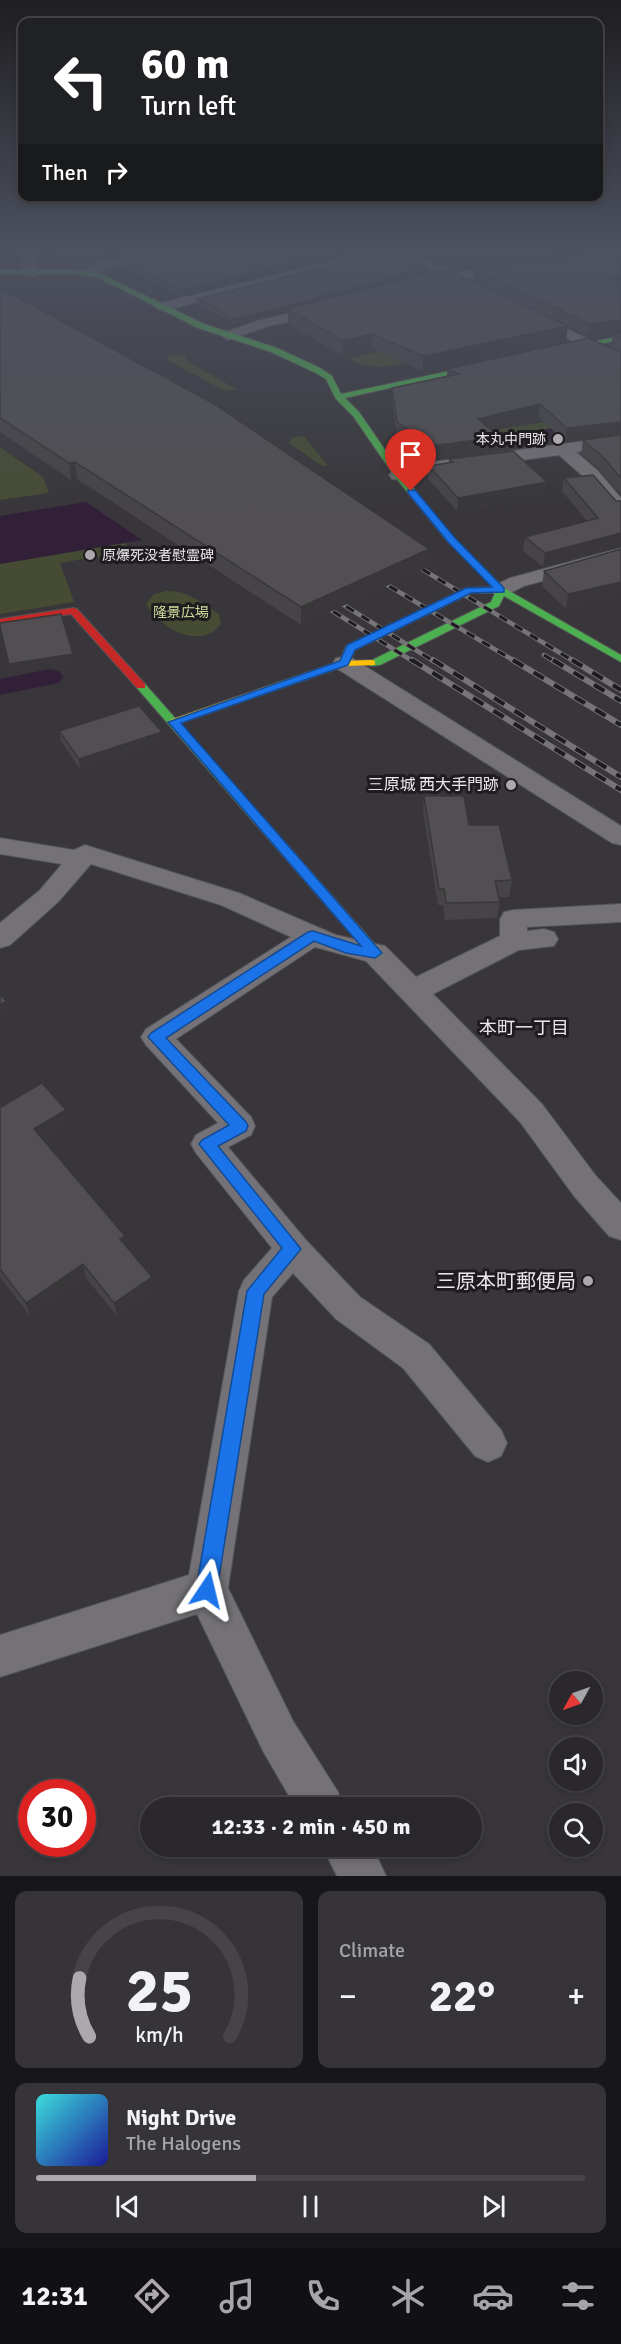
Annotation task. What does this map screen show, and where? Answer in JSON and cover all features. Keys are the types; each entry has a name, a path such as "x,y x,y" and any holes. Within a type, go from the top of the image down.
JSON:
{"main road":[{"path":"228,336 274,350 329,378 339,398 356,414 398,475 451,540 501,590 621,660"},
{"path":"535,354 621,338"},
{"path":"339,398 501,362"},
{"path":"344,663 350,648 470,590 501,590"},
{"path":"174,722 344,663 376,663 495,604 501,590"},
{"path":"0,622 73,611 174,722 375,953"}],"street":[{"path":"573,336 621,360"},
{"path":"398,475 425,468 621,441"},
{"path":"564,450 592,475 621,509"},
{"path":"501,590 517,582 621,555"},
{"path":"344,663 621,837"},
{"path":"0,846 81,859"},
{"path":"0,938 49,896 85,853 187,884 251,907 313,936 346,948 375,953 531,1113 585,1186 621,1226"},
{"path":"514,941 513,919 621,913"},
{"path":"313,936 156,1037 240,1126 207,1144 293,1249 348,1308 417,1356 488,1443"},
{"path":"413,991 514,941 544,939"},
{"path":"293,1249 256,1291 207,1590 278,1736 315,1797"},
{"path":"0,1656 207,1590"},
{"path":"352,1857 363,1876"}],"green space":[{"path":"404,345 405,362 398,364 369,366 348,359"},
{"path":"169,356 186,356 187,361 238,390 225,391 167,360"},
{"path":"565,419 572,425 468,441 462,435"},
{"path":"304,436 327,466 322,466 289,443 291,438"},
{"path":"0,447 43,477 49,493 0,500"},
{"path":"125,543 129,551 60,563 74,602 0,614 0,564"},
{"name":"隆景広場","path":"166,591 188,595 200,602 219,614 221,624 212,632 202,636 191,636 170,628 152,613 146,604 154,594"}],"shaded area":[{"path":"573,425 583,434 477,450 468,441"},
{"path":"86,502 142,540 0,564 0,516"}],"building":[{"path":"0,336 88,336 214,404 429,549 301,607 75,462 69,463 0,418"},
{"path":"334,336 366,336 343,341"},
{"path":"376,336 522,336 423,356"},
{"path":"589,338 621,353 621,422 567,428 540,404 478,419 499,437 432,446 397,422 392,388 459,374 447,369"},
{"path":"621,435 621,478 602,456 583,440"},
{"path":"513,451 547,482 458,498 429,466 453,462 449,459"},
{"path":"593,475 616,501 621,501 621,533 545,553 525,537 598,518 564,478"},
{"path":"621,549 621,582 568,594 544,571"},
{"path":"61,614 73,654 9,664 0,623"},
{"path":"139,706 162,732 79,759 59,731"},
{"path":"424,796 464,796 469,825 499,825 512,880 495,881 500,902 446,903 444,889 439,889"},
{"path":"0,995 7,1001 0,1005"},
{"path":"42,1083 66,1110 34,1129 125,1236 120,1239 152,1277 114,1303 83,1264 26,1303 0,1269 0,1106"}],"waterway":[{"path":"0,687 50,677"}],"railway":[{"path":"407,560 575,662"},
{"path":"374,577 516,662"},
{"path":"331,597 435,662"},
{"path":"318,602 414,662"},
{"path":"544,655 555,662"},
{"path":"412,660 621,790"},
{"path":"433,660 621,777"},
{"path":"513,660 621,725"},
{"path":"553,660 621,701"},
{"path":"572,660 621,690"}],"traffic: fast":[{"path":"230,336 274,350 329,378 339,397 356,414 398,475 451,540 501,590 621,659"},
{"path":"552,351 621,338"},
{"path":"339,397 489,364"},
{"path":"344,663 350,648 469,590 501,590"},
{"path":"371,663 376,663 495,604 501,590"},
{"path":"141,686 375,953"}],"traffic: slow":[{"path":"174,722 344,663 371,663"}],"traffic: jam":[{"path":"0,622 73,611 141,686"}],"place":[{"name":"本丸中門跡","path":"558,439"},
{"name":"原爆死没者慰霊碑","path":"90,555"},
{"name":"三原城 西大手門跡","path":"511,785"},
{"name":"三原本町郵便局","path":"588,1281"}],"district":[{"name":"本町一丁目","path":"524,1028"}],"route":[{"path":"207,1590 256,1291 293,1249 207,1144 240,1126 156,1037 313,936 346,948 375,953 174,722 344,663 350,648 470,590 501,590 451,540 411,491"}]}
